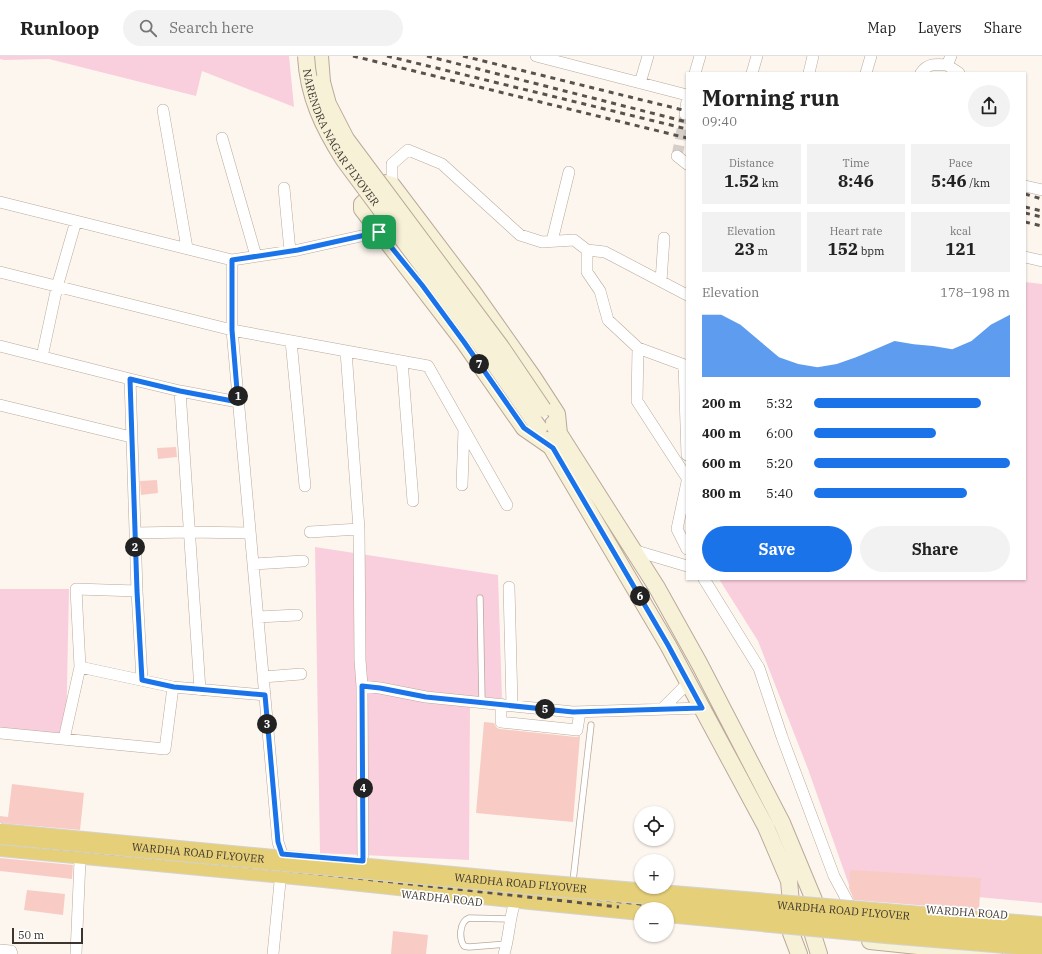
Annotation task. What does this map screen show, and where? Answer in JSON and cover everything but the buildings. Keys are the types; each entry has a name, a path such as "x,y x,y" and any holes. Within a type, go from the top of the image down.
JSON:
{"highway":[{"name":"WARDHA ROAD FLYOVER","path":"0,834 522,883 1042,927"},
{"name":"WARDHA ROAD FLYOVER","path":"0,846 314,876 634,909"},
{"name":"WARDHA ROAD FLYOVER","path":"674,913 1042,946"}],"street":[{"name":"NARENDRA NAGAR FLYOVER","path":"306,56 309,86 317,109 328,135 344,160 484,349 539,428 556,441"},
{"name":"NARENDRA NAGAR FLYOVER","path":"320,56 322,82 328,104 346,140 501,347 543,409 556,441"},
{"path":"640,83 648,56"},
{"path":"695,72 700,56"},
{"path":"752,72 757,56"},
{"path":"809,72 813,56"},
{"path":"866,72 871,56"},
{"path":"540,57 686,96"},
{"path":"922,72 930,65 949,61 958,72"},
{"path":"685,114 686,108"},
{"path":"163,110 187,248"},
{"path":"222,138 256,256"},
{"path":"392,185 392,164 408,150 442,164 520,235 542,242 574,240 587,250 606,252 660,281 686,292"},
{"path":"677,156 686,163"},
{"path":"552,241 570,172"},
{"path":"799,954 791,933 792,913 789,881 766,826 689,682 556,441 557,414 533,377 473,292 392,185 386,183 362,204 362,209 422,285 524,428 556,441 633,550 656,586 779,816 814,900 813,935 819,954"},
{"path":"1026,186 1042,190"},
{"path":"284,188 290,251"},
{"path":"0,202 232,260 290,251 379,232"},
{"path":"42,357 57,286 76,220"},
{"path":"660,281 664,238"},
{"path":"587,250 587,272 600,291 608,320 638,348 686,366"},
{"path":"1026,256 1042,261"},
{"path":"232,260 232,330 238,402 278,842 282,854"},
{"path":"0,272 232,330 428,366 507,505"},
{"path":"291,341 305,486"},
{"path":"0,346 180,391 238,402"},
{"path":"638,348 637,401 686,476"},
{"path":"346,351 359,530 363,861"},
{"path":"402,361 413,501"},
{"path":"130,379 137,591 142,680"},
{"path":"180,391 200,690"},
{"path":"0,405 131,437"},
{"path":"462,485 464,429"},
{"path":"686,487 677,530 686,547"},
{"path":"310,532 359,530"},
{"path":"135,533 250,533"},
{"path":"633,550 686,566"},
{"path":"253,564 303,561"},
{"path":"705,580 759,668 782,737 834,876 848,902"},
{"path":"509,586 506,704 501,722 577,730 580,712"},
{"path":"64,740 80,667 76,590 137,591"},
{"path":"258,617 297,615"},
{"path":"80,667 174,687 265,695"},
{"path":"263,677 301,674"},
{"path":"662,708 689,682"},
{"path":"362,686 426,697 580,712 662,708 702,708"},
{"path":"0,733 165,749 174,687"},
{"path":"0,826 282,854 634,885"},
{"name":"WARDHA ROAD","path":"0,854 80,860 280,882 512,912 634,917"},
{"path":"76,954 80,860"},
{"path":"272,954 280,882"},
{"name":"WARDHA ROAD","path":"674,889 1042,917"},
{"path":"505,949 512,912"},
{"path":"674,921 994,954"},
{"path":"0,950 11,951 12,954"}],"lane":[{"path":"480,598 482,702"},
{"path":"573,881 591,725"},
{"path":"505,949 464,946 461,941 462,923 469,918 512,912"}],"shaded area":[{"path":"0,56 289,56 294,107 202,71 196,96 49,59 4,60 0,59"},
{"path":"1026,282 1042,284 1042,903 849,885 808,769 758,641 720,580 1026,580"},
{"path":"315,547 498,575 502,699 470,703 469,860 320,853"},
{"path":"0,589 69,589 66,734 0,728"}],"tunnel":[{"path":"677,156 685,114"}],"railway":[{"path":"353,56 686,138"},
{"path":"387,56 686,129"},
{"path":"427,56 686,122"},
{"path":"463,56 686,111"},
{"path":"1026,194 1042,199"},
{"path":"1026,207 1042,211"},
{"path":"1026,213 1042,217"},
{"path":"1026,222 1042,226"},
{"path":"0,837 283,864 783,920 937,921 1042,931"},
{"path":"0,843 283,870 619,907"},
{"path":"778,925 935,931 1042,938"}],"route":[{"path":"379,232 422,285 524,428 553,448 668,645 702,708 662,708 609,712 573,712 508,704 426,697 362,686 363,861 282,854 278,842 265,695 174,687 142,680 137,591 130,379 180,391 238,402 232,330 232,260 298,250 379,232"}]}
